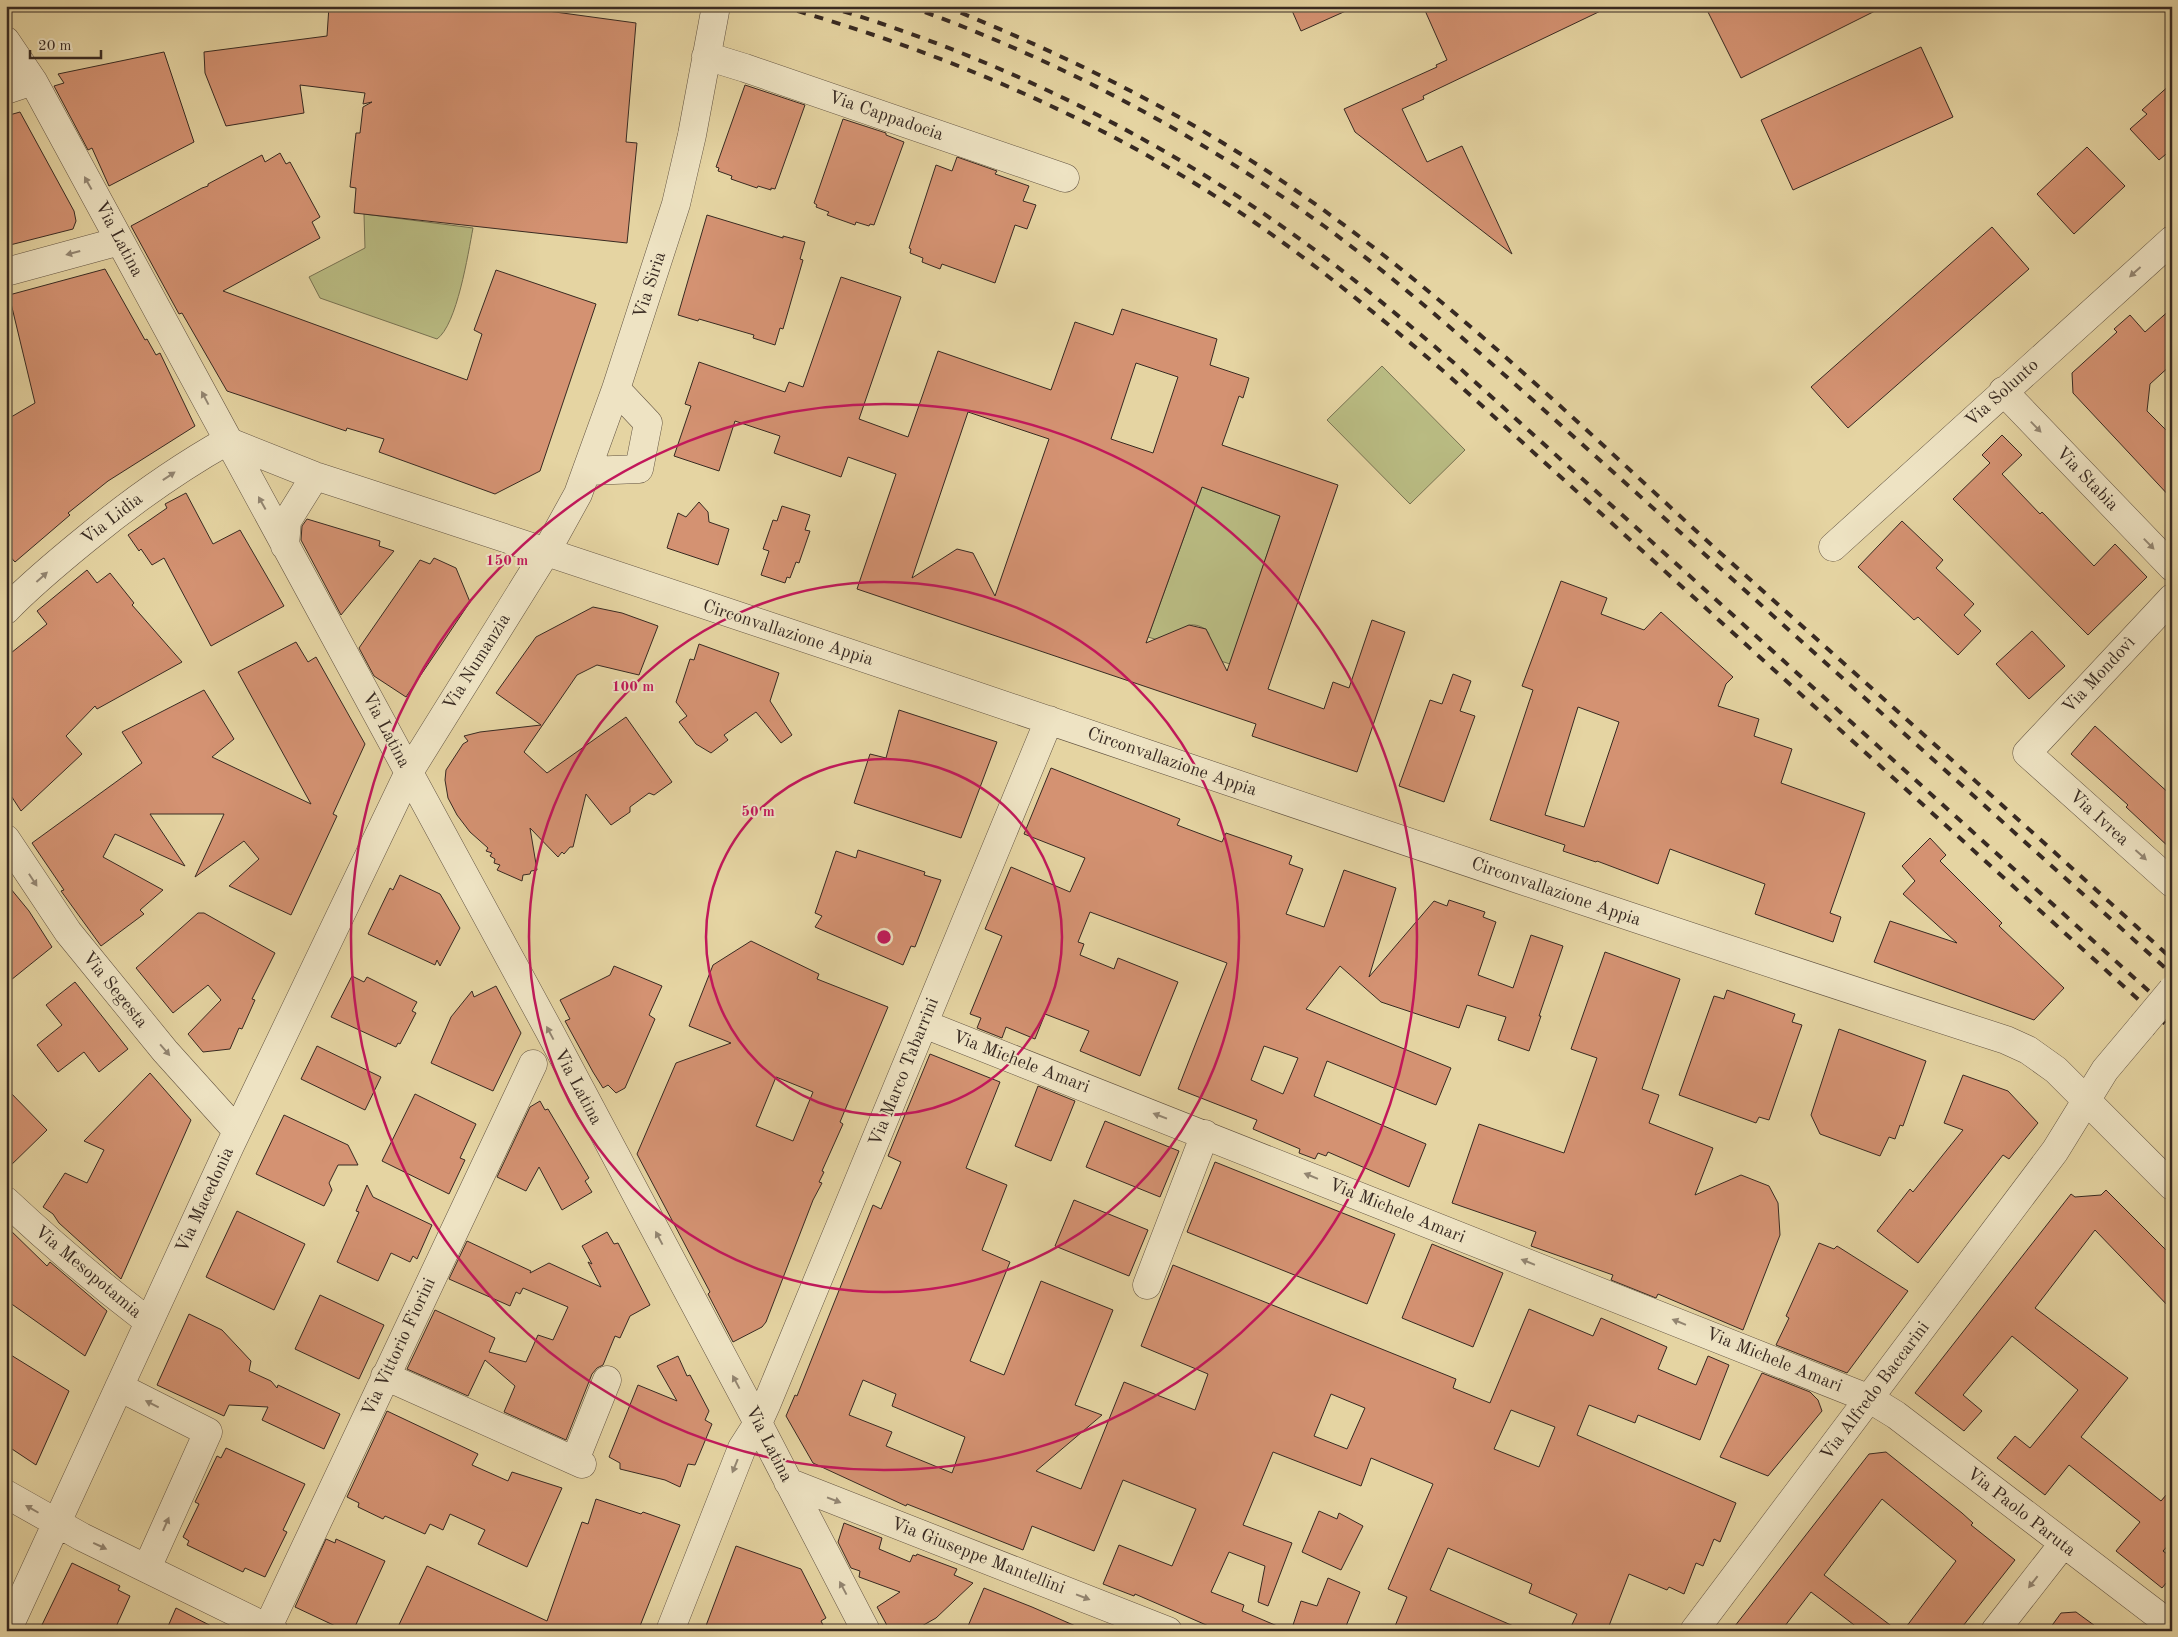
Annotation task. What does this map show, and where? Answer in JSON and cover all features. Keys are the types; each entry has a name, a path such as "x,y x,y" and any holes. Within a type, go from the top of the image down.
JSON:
{"street":[{"name":"Via Siria","path":"546,552 578,494 588,471 676,204 692,136 715,11"},
{"name":"Via Latina","path":"9,51 33,81 120,241 758,1423 866,1631"},
{"name":"Via Cappadocia","path":"706,56 1065,178"},
{"path":"6,90 33,81"},
{"name":"Via Solunto","path":"1833,547 2172,240"},
{"path":"6,272 120,241"},
{"path":"588,471 639,469 648,423 616,389"},
{"name":"Via Stabia","path":"2003,392 2172,567"},
{"name":"Circonvallazione Appia","path":"227,441 315,476 1049,720 1736,953 2006,1040 2028,1050 2047,1063 2172,1186"},
{"name":"Via Lidia","path":"6,610 60,560 125,507 178,470 227,441"},
{"path":"285,546 287,521 315,476"},
{"name":"Via Numanzia","path":"408,772 546,552"},
{"name":"Via Mondovì","path":"2026,753 2172,598"},
{"name":"Via Marco Tabarrini","path":"670,1631 742,1448 758,1423 1049,720"},
{"name":"Via Ivrea","path":"2026,753 2172,883"},
{"name":"Via Macedonia","path":"7,1631 237,1131 408,772"},
{"name":"Via Segesta","path":"6,839 68,932 165,1051 237,1131"},
{"name":"Via Alfredo Baccarini","path":"1694,1631 2055,1151 2105,1070 2172,990"},
{"name":"Via Michele Amari","path":"924,1024 1870,1398"},
{"name":"Via Vittorio Fiorini","path":"269,1630 385,1376 533,1064"},
{"path":"1147,1285 1205,1134"},
{"name":"Via Mesopotamia","path":"6,1200 42,1235 101,1286 149,1322"},
{"path":"385,1376 579,1462 607,1380"},
{"path":"119,1387 208,1432 146,1568"},
{"name":"Via Paolo Paruta","path":"1870,1398 1896,1415 2172,1626"},
{"name":"Via Giuseppe Mantellini","path":"788,1482 1168,1631"},
{"path":"6,1494 57,1524 269,1630"},
{"path":"1995,1631 2063,1544"}],"green space":[{"path":"364,214 473,228 456,305 444,331 437,339 320,298 309,277 365,248"},
{"path":"1382,366 1465,450 1410,504 1327,420"},
{"path":"1202,487 1280,516 1230,664 1202,655 1209,634 1199,626 1190,625 1186,627 1178,646 1148,637"}],"building":[{"path":"329,6 511,6 636,23 626,142 637,143 627,243 354,213 356,188 350,187 356,133 360,133 363,107 372,102 363,104 365,93 300,85 304,113 226,126 205,73 204,52 327,36"},
{"path":"1290,6 1357,6 1301,31"},
{"path":"1423,6 1611,6 1423,96 1424,99 1402,109 1427,162 1462,146 1512,254 1355,132 1344,109 1437,67 1436,65 1447,60"},
{"path":"1719,6 1885,6 1741,78 1708,12"},
{"path":"1921,47 1953,117 1793,190 1761,120"},
{"path":"164,52 194,142 109,186 92,148 88,150 54,86 64,83 58,74"},
{"path":"2172,83 2172,149 2159,160 2130,129 2147,114 2142,110"},
{"path":"745,85 805,105 775,189 771,188 771,190 758,186 757,188 731,179 732,176 718,171 719,168 716,167"},
{"path":"20,112 74,211 76,221 73,229 6,246 6,116"},
{"path":"843,119 886,133 886,135 904,142 874,225 870,224 869,226 856,222 855,225 827,215 829,212 816,207 817,205 814,203"},
{"path":"2087,147 2125,186 2074,234 2037,194"},
{"path":"280,153 286,164 290,162 320,217 312,222 320,238 223,291 467,380 482,334 474,330 496,270 596,304 540,471 495,494 379,452 384,439 347,428 346,431 227,391 182,313 179,314 131,226 208,186 208,184 262,155 265,162"},
{"path":"957,157 997,171 995,174 1029,186 1023,201 1036,205 1027,229 1015,225 995,283 942,264 940,269 922,262 923,258 910,253 911,249 909,248 936,165 952,171"},
{"path":"707,215 783,238 783,236 805,242 800,259 803,260 783,329 780,328 775,345 753,338 754,335 678,315"},
{"path":"1992,227 2029,269 1848,428 1811,387"},
{"path":"105,269 145,340 147,339 156,355 160,353 195,426 108,481 68,513 70,515 15,562 6,552 6,420 35,403 9,295"},
{"path":"841,277 901,297 859,419 908,437 938,351 1051,390 1075,322 1113,335 1122,309 1217,339 1210,365 1249,378 1243,398 1239,396 1222,445 1338,485 1268,689 1324,709 1333,682 1349,688 1372,620 1405,632 1357,772 1252,736 1256,724 857,589 896,474 848,457 841,477 774,453 780,436 735,421 719,471 674,456 691,406 685,404 699,362 785,392 789,382 803,387","holes":["1136,363 1178,377 1153,453 1111,439","968,412 1049,439 995,596 973,553 957,549 912,578","1202,487 1280,516 1227,671 1206,629 1189,625 1146,643"]},
{"path":"2172,308 2172,364 2150,384 2147,411 2172,436 2172,499 2073,393 2072,373 2117,332 2114,329 2130,315 2145,332"},
{"path":"2002,435 2022,455 2002,474 2040,514 2042,512 2094,566 2115,544 2147,577 2088,635 1953,499 1990,463 1982,455"},
{"path":"186,493 213,544 240,530 284,606 211,646 164,558 152,565 128,535 167,508 165,504"},
{"path":"699,502 708,512 709,522 729,529 718,565 667,548 678,513 686,517"},
{"path":"782,506 810,515 805,530 810,531 799,563 796,562 790,578 787,577 785,583 761,575 769,551 763,549 773,520 777,521"},
{"path":"307,519 380,541 379,546 394,551 341,615 301,540 302,526"},
{"path":"1902,521 1943,560 1936,568 1974,604 1964,615 1981,631 1958,655 1918,617 1914,620 1858,567"},
{"path":"434,558 456,568 470,602 406,697 374,676 359,648 420,560 430,564"},
{"path":"87,570 97,583 110,573 134,603 132,605 182,662 97,709 95,706 66,736 82,754 21,811 6,788 6,657 47,624 37,611"},
{"path":"1561,581 1607,598 1601,614 1644,630 1661,612 1733,677 1726,684 1718,706 1759,719 1754,736 1792,749 1781,783 1865,813 1830,913 1841,917 1833,942 1755,914 1765,884 1670,849 1658,884 1597,861 1563,851 1565,845 1490,820 1533,690 1522,686","holes":["1578,707 1619,722 1584,827 1545,815"]},
{"path":"593,607 622,613 658,626 639,675 597,665 577,675 524,752 547,773 626,717 672,782 654,795 649,793 630,807 630,812 611,825 586,794 573,847 570,847 564,854 562,852 558,857 530,828 537,870 523,875 522,881 497,870 500,865 494,863 495,859 490,856 492,853 486,851 488,848 470,832 457,815 448,798 445,780 446,770 463,744 468,741 464,736 480,732 541,725 496,693 536,637"},
{"path":"2032,631 2065,666 2029,699 1996,664"},
{"path":"296,642 308,662 316,657 365,744 333,814 337,816 291,915 229,886 259,859 244,841 195,877 224,814 150,814 185,866 115,834 103,857 163,890 140,910 144,914 101,946 61,891 64,890 32,843 142,763 122,732 204,690 234,739 212,757 311,804 238,672"},
{"path":"699,644 779,673 770,701 792,735 781,743 756,712 724,735 728,740 711,753 696,744 679,722 687,716 676,702 690,659 694,660"},
{"path":"1453,674 1471,681 1460,711 1475,716 1444,802 1399,786 1430,700 1442,704"},
{"path":"899,710 997,742 961,838 854,803 870,754 886,758"},
{"path":"2095,726 2172,796 2172,850 2126,807 2128,805 2071,754"},
{"path":"1051,768 1180,819 1177,825 1222,842 1226,833 1292,856 1289,864 1303,869 1286,914 1324,927 1344,870 1396,888 1369,977 1434,901 1447,906 1449,900 1485,912 1483,917 1496,922 1478,975 1513,988 1531,935 1563,946 1529,1051 1498,1040 1506,1017 1467,1005 1459,1028 1381,1002 1340,966 1306,1009 1451,1068 1436,1105 1327,1061 1314,1096 1426,1144 1409,1187 1328,1152 1326,1156 1318,1153 1315,1159 1299,1153 1300,1149 1253,1129 1257,1120 1178,1089 1227,963 1090,912 1078,942 1084,944 1080,955 1114,969 1118,958 1178,982 1140,1076 1080,1051 1089,1031 1045,1014 1035,1039 1006,1027 1002,1038 977,1028 981,1018 970,1014 1002,936 985,929 1011,867 1070,892 1085,858 1024,834","holes":["1264,1046 1298,1058 1283,1094 1251,1080"]},
{"path":"1930,838 1946,855 1940,861 2002,923 1999,926 2064,988 2034,1020 1874,962 1890,921 1957,943 1903,894 1915,881 1902,866"},
{"path":"858,850 925,872 924,875 941,880 915,947 911,946 903,965 815,927 822,916 815,913 836,851 856,858"},
{"path":"400,875 440,894 460,928 440,966 437,960 435,965 368,934 390,888 393,890"},
{"path":"6,883 29,911 52,947 6,984"},
{"path":"198,913 204,913 275,953 252,999 255,1000 242,1029 239,1028 230,1049 203,1052 188,1034 221,1000 208,985 173,1013 136,968"},
{"path":"751,941 819,974 817,979 888,1007 840,1122 843,1124 822,1171 824,1172 819,1182 822,1183 813,1200 766,1322 762,1327 733,1342 708,1294 710,1292 637,1154 676,1063 731,1043 689,1026 713,965","holes":["776,1077 813,1092 793,1141 756,1126"]},
{"path":"1605,952 1680,979 1642,1089 1659,1095 1649,1123 1713,1148 1695,1195 1741,1175 1769,1186 1778,1203 1780,1235 1743,1330 1658,1294 1656,1298 1611,1280 1613,1275 1531,1246 1536,1232 1452,1203 1479,1124 1564,1153 1597,1058 1571,1049"},
{"path":"614,966 662,986 649,1015 655,1019 625,1088 616,1093 608,1085 603,1088 593,1072 565,1021 570,1019 560,1000 610,975"},
{"path":"352,976 364,982 367,977 417,1002 412,1011 416,1013 400,1044 398,1043 396,1047 331,1017"},
{"path":"75,982 128,1049 99,1072 84,1052 58,1072 37,1045 62,1025 46,1005"},
{"path":"496,986 521,1033 493,1091 431,1063 451,1017 472,991 474,997"},
{"path":"1727,990 1795,1014 1792,1022 1802,1025 1769,1120 1759,1117 1756,1123 1679,1095 1714,996 1724,999"},
{"path":"1839,1029 1926,1061 1903,1126 1900,1125 1895,1139 1889,1137 1880,1156 1820,1134 1811,1115"},
{"path":"317,1046 381,1077 365,1110 301,1079"},
{"path":"930,1054 1000,1082 966,1168 1007,1185 982,1250 1010,1262 970,1361 1004,1375 1041,1281 1113,1310 1075,1405 1102,1415 1036,1471 1081,1489 1124,1382 1195,1410 1208,1374 1141,1346 1173,1265 1456,1379 1453,1388 1490,1403 1529,1309 1593,1336 1601,1318 1667,1347 1658,1369 1696,1385 1708,1356 1729,1365 1700,1440 1638,1415 1635,1423 1589,1405 1577,1435 1736,1503 1720,1542 1714,1539 1703,1566 1696,1563 1684,1594 1669,1587 1667,1590 1629,1574 1607,1631 1569,1631 1577,1614 1529,1593 1532,1584 1448,1548 1430,1590 1525,1631 1393,1631 1407,1597 1388,1589 1433,1484 1371,1458 1361,1486 1273,1452 1243,1525 1292,1543 1268,1606 1258,1602 1265,1566 1229,1552 1211,1592 1244,1605 1242,1611 1289,1631 1220,1631 1135,1594 1134,1596 1103,1584 1119,1545 1172,1566 1196,1509 1123,1480 1094,1551 1032,1526 1023,1550 907,1504 906,1506 813,1463 786,1416 795,1395 797,1396 873,1205 881,1209 901,1162 888,1156","holes":["863,1380 896,1394 892,1406 965,1437 952,1473 886,1446 892,1432 849,1415","1331,1394 1365,1408 1347,1449 1314,1436","1511,1410 1555,1427 1539,1467 1494,1449"]},
{"path":"150,1073 191,1120 121,1279 59,1223 53,1214 43,1207 65,1173 87,1183 104,1150 84,1141"},
{"path":"1963,1075 2008,1091 2038,1123 2009,1159 2003,1155 1918,1263 1877,1231 1910,1189 1913,1192 1963,1130 1944,1123"},
{"path":"1038,1086 1075,1101 1051,1161 1015,1146"},
{"path":"6,1088 47,1130 6,1170"},
{"path":"415,1094 476,1124 460,1158 465,1160 449,1194 382,1161"},
{"path":"540,1101 545,1110 548,1109 589,1178 585,1181 592,1192 562,1210 539,1167 526,1191 497,1177 530,1107"},
{"path":"284,1115 348,1145 358,1165 338,1165 329,1183 332,1190 324,1206 256,1174"},
{"path":"1105,1121 1179,1151 1160,1197 1086,1167"},
{"path":"1215,1162 1395,1234 1367,1304 1187,1232"},
{"path":"367,1185 373,1197 432,1225 417,1259 413,1256 410,1262 391,1253 378,1281 337,1262 359,1212 356,1211"},
{"path":"2106,1190 2172,1256 2172,1310 2095,1230 2035,1308 2128,1378 2081,1437 2161,1501 2172,1488 2172,1541 2163,1551 2172,1558 2172,1576 2162,1588 2116,1551 2140,1522 2069,1465 2045,1495 1997,1458 2015,1436 2030,1448 2078,1390 2012,1336 1963,1395 1982,1411 1964,1431 1915,1393 2071,1194 2075,1197 2101,1195"},
{"path":"1074,1200 1148,1230 1129,1276 1055,1246"},
{"path":"237,1211 305,1244 274,1310 206,1277"},
{"path":"6,1226 47,1266 50,1262 107,1311 85,1356 6,1300"},
{"path":"607,1232 614,1244 618,1243 650,1305 630,1316 620,1338 615,1336 603,1365 592,1374 566,1440 504,1412 515,1386 485,1360 468,1396 407,1369 435,1310 495,1338 489,1352 526,1362 538,1335 553,1340 568,1307 523,1288 520,1294 516,1292 510,1306 449,1279 467,1241 531,1271 530,1273 549,1263 601,1287 588,1262 592,1264 582,1246"},
{"path":"1819,1243 1834,1249 1837,1246 1908,1291 1847,1373 1776,1345 1789,1318 1786,1316"},
{"path":"1432,1244 1503,1273 1473,1347 1402,1318"},
{"path":"320,1295 384,1325 359,1379 295,1349"},
{"path":"189,1314 222,1330 251,1361 249,1371 271,1381 277,1388 278,1385 340,1414 324,1449 262,1420 268,1407 229,1405 224,1416 157,1385"},
{"path":"6,1352 69,1391 36,1465 6,1445"},
{"path":"678,1356 687,1376 690,1375 709,1411 705,1420 712,1424 695,1465 688,1464 680,1487 665,1480 620,1469 620,1463 609,1457 638,1385 677,1401 657,1366"},
{"path":"1762,1373 1810,1392 1818,1400 1822,1411 1768,1476 1720,1457"},
{"path":"387,1411 478,1454 472,1465 508,1481 512,1472 562,1488 527,1567 478,1544 485,1530 450,1514 443,1530 430,1524 425,1534 385,1516 383,1519 358,1507 359,1503 347,1497"},
{"path":"226,1448 305,1484 283,1530 287,1532 265,1577 245,1568 243,1572 187,1545 189,1541 183,1537 199,1504 195,1502 217,1456 221,1458"},
{"path":"1886,1452 1962,1513 1973,1523 1971,1525 2015,1560 1959,1631 1903,1631 1956,1561 1882,1499 1824,1575 1898,1631 1862,1631 1811,1592 1781,1631 1731,1631 1869,1454"},
{"path":"596,1499 680,1525 638,1631 396,1631 427,1566 547,1621 582,1522 588,1524"},
{"path":"1319,1511 1337,1519 1339,1513 1363,1526 1341,1570 1302,1552"},
{"path":"844,1523 882,1538 879,1549 910,1562 913,1555 916,1556 917,1554 957,1569 954,1575 973,1583 936,1618 913,1631 890,1631 877,1607 900,1592 859,1577 860,1571 851,1568 838,1542"},
{"path":"326,1539 335,1543 336,1539 385,1561 353,1631 346,1631 295,1607"},
{"path":"736,1546 801,1569 826,1618 821,1621 826,1631 704,1631"},
{"path":"72,1563 120,1586 118,1590 130,1596 114,1631 39,1631"},
{"path":"1328,1578 1360,1592 1344,1631 1291,1631 1301,1601 1317,1606"},
{"path":"984,1588 1032,1607 1087,1631 966,1631"},
{"path":"176,1608 221,1631 166,1631"},
{"path":"2076,1612 2102,1631 2048,1631 2061,1613"}],"railway":[{"path":"780,6 842,25 966,69 1085,123 1143,153 1199,186 1304,258 1377,315 1448,375 2172,1030"},
{"path":"826,6 948,48 1067,100 1125,129 1182,161 1311,247 1373,295 1453,362 2172,1012"},
{"path":"908,6 1018,50 1124,101 1226,160 1324,226 1431,311 1534,401 2172,974"},
{"path":"944,6 1037,45 1171,112 1256,164 1353,232 1407,274 1513,363 1716,549 2172,959"}]}
